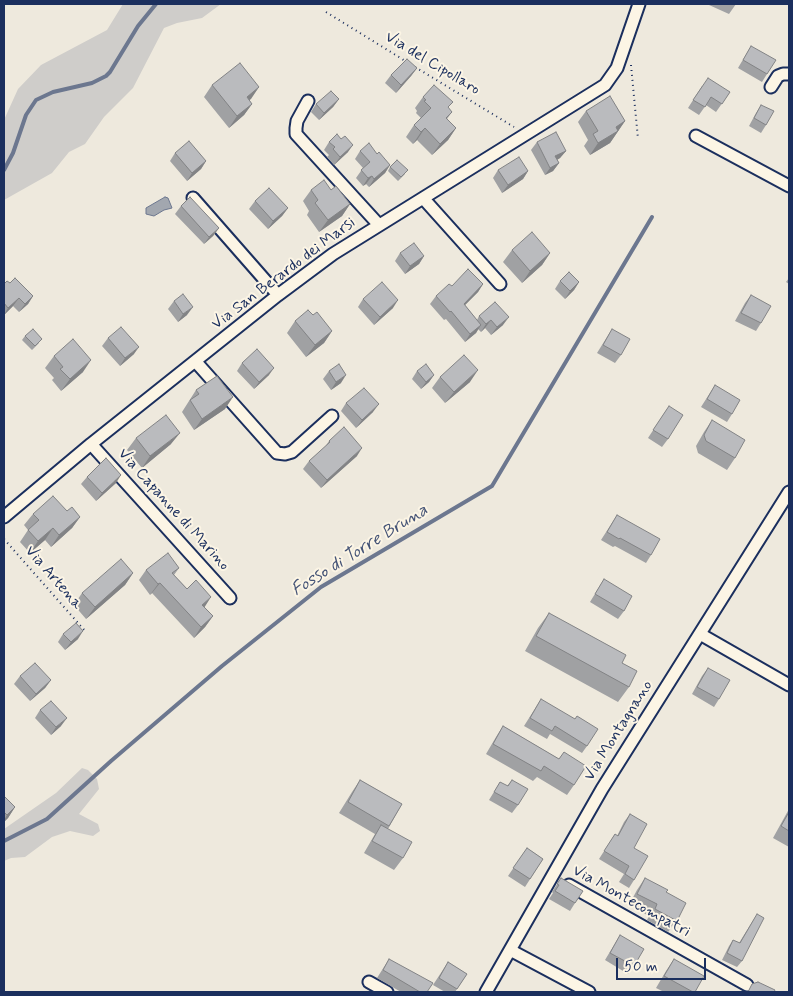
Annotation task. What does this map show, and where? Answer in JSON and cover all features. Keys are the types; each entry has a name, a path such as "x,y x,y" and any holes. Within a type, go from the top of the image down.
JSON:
{"street":[{"name":"Via San Berardo dei Marsi","path":"4,517 91,444 278,295 333,254 605,85 616,72 639,4"},
{"path":"771,87 780,75 789,74"},
{"path":"308,101 297,121 296,134 379,225"},
{"path":"696,136 789,186"},
{"path":"193,198 278,295"},
{"path":"423,198 500,284"},
{"path":"196,362 277,453 285,454 292,452 332,416"},
{"name":"Via Capanne di Marino","path":"91,444 230,598"},
{"name":"Via Montagnano","path":"486,992 602,788 789,492"},
{"path":"700,634 789,684"},
{"name":"Via Montecompatri","path":"552,876 747,985"},
{"path":"510,950 589,992"},
{"path":"369,982 387,992"}],"path":[{"name":"Via del Cipollaro","path":"326,12 526,135"},
{"path":"624,47 632,69 638,139"},
{"name":"Via Artena","path":"4,540 86,632"}],"shaded area":[{"path":"123,4 221,4 202,18 177,23 164,28 133,88 104,117 85,144 69,152 52,173 4,200 4,120 18,89 41,65 107,30"},
{"path":"165,197 168,198 172,208 154,216 146,214 146,208"},
{"path":"82,768 88,770 97,779 99,789 79,814 98,824 100,831 93,836 70,831 52,837 25,857 11,858 4,861 4,829 56,793"}],"building":[{"path":"751,46 776,60 767,74 743,60"},
{"path":"407,59 417,68 401,85 391,75"},
{"path":"240,63 259,87 247,97 252,104 237,116 212,85"},
{"path":"708,78 730,92 722,104 711,97 705,107 693,100"},
{"path":"434,85 453,102 448,107 452,112 446,118 456,128 440,144 425,128 421,132 414,125 431,108 424,101 426,100 423,97"},
{"path":"331,91 339,99 324,113 316,104"},
{"path":"610,96 625,121 616,127 618,131 598,143 593,134 598,131 586,111"},
{"path":"761,105 774,111 766,125 754,118"},
{"path":"556,132 566,151 555,156 559,163 550,168 537,142"},
{"path":"337,134 341,139 345,136 353,145 340,157 333,149 335,147 329,142"},
{"path":"189,141 206,161 192,173 175,153"},
{"path":"369,143 377,154 379,152 390,165 374,179 372,176 368,178 361,170 370,162 360,151"},
{"path":"519,157 528,171 508,185 498,170"},
{"path":"397,160 408,170 401,177 390,167"},
{"path":"324,180 331,190 336,186 350,204 328,220 315,203 318,200 311,190"},
{"path":"269,188 288,208 273,221 255,201"},
{"path":"190,197 219,228 209,237 181,206"},
{"path":"532,232 550,253 530,271 512,250"},
{"path":"414,243 424,256 410,266 400,253"},
{"path":"468,269 483,284 464,304 481,325 470,334 436,296 449,284 452,286"},
{"path":"569,272 579,282 570,291 560,281"},
{"path":"15,278 33,296 25,304 19,298 8,308 4,303 4,284 7,281 10,283"},
{"path":"382,282 398,300 380,317 363,299"},
{"path":"183,294 193,307 183,314 174,301"},
{"path":"751,295 771,306 761,323 741,313"},
{"path":"495,302 509,317 497,327 491,320 486,324 479,316"},
{"path":"308,310 313,315 317,312 332,331 315,345 295,321"},
{"path":"121,327 139,347 125,358 108,338"},
{"path":"33,329 42,339 35,346 25,336"},
{"path":"612,329 630,339 621,355 603,345"},
{"path":"73,339 91,360 70,379 60,369 63,367 54,356"},
{"path":"257,349 274,368 259,382 242,363"},
{"path":"464,355 478,370 454,392 440,377"},
{"path":"339,364 346,375 336,382 329,371"},
{"path":"426,364 434,375 426,382 417,371"},
{"path":"217,376 233,397 202,419 190,400 199,394 196,390"},
{"path":"715,385 740,400 732,414 707,399"},
{"path":"364,388 379,404 362,420 346,403"},
{"path":"669,406 683,415 668,439 653,430"},
{"path":"166,415 180,433 150,456 136,438"},
{"path":"712,420 745,440 735,458 706,441 704,435"},
{"path":"344,427 362,448 327,480 309,461"},
{"path":"106,458 121,475 102,493 87,477"},
{"path":"53,496 67,511 72,507 80,517 59,535 53,528 38,541 28,530 39,520 33,514"},
{"path":"617,515 660,539 651,555 607,532"},
{"path":"168,553 179,568 172,573 187,589 196,580 211,597 202,605 213,616 201,627 146,570"},
{"path":"121,559 133,573 95,607 82,593"},
{"path":"604,579 632,596 624,611 595,594"},
{"path":"549,613 626,655 622,663 637,671 629,687 536,636"},
{"path":"76,623 83,631 71,642 63,634"},
{"path":"35,663 51,680 36,694 20,676"},
{"path":"708,668 730,680 719,699 697,687"},
{"path":"541,699 575,719 577,716 598,729 587,746 555,726 552,731 530,718"},
{"path":"51,701 67,718 56,727 40,710"},
{"path":"503,726 559,759 564,752 586,766 574,785 544,766 541,771 493,744"},
{"path":"360,780 402,804 389,826 348,802"},
{"path":"512,780 528,789 518,805 494,792 500,782 508,786"},
{"path":"4,796 15,807 7,815 4,812"},
{"path":"789,812 789,831 781,826"},
{"path":"630,814 647,824 634,848 648,856 634,880 625,874 629,866 604,851 615,834 618,836"},
{"path":"381,825 412,842 403,858 372,841"},
{"path":"527,848 543,859 530,879 513,868"},
{"path":"561,878 583,891 575,903 555,891"},
{"path":"645,878 668,890 666,892 686,903 677,921 655,909 657,904 637,894"},
{"path":"757,914 764,918 742,961 727,953 733,940 740,943"},
{"path":"620,935 644,949 634,966 610,953"},
{"path":"389,959 433,983 427,992 420,992 383,970"},
{"path":"674,959 704,976 695,992 664,976"},
{"path":"448,962 467,974 457,989 439,978"},
{"path":"758,982 775,990 774,992 748,992 752,984"}],"waterway":[{"path":"4,170 13,153 26,115 36,100 53,92 92,83 106,76 138,26 156,4"},
{"name":"Fosso di Torre Bruna","path":"4,841 47,819 111,761 222,666 321,587 492,486 652,217"}]}
